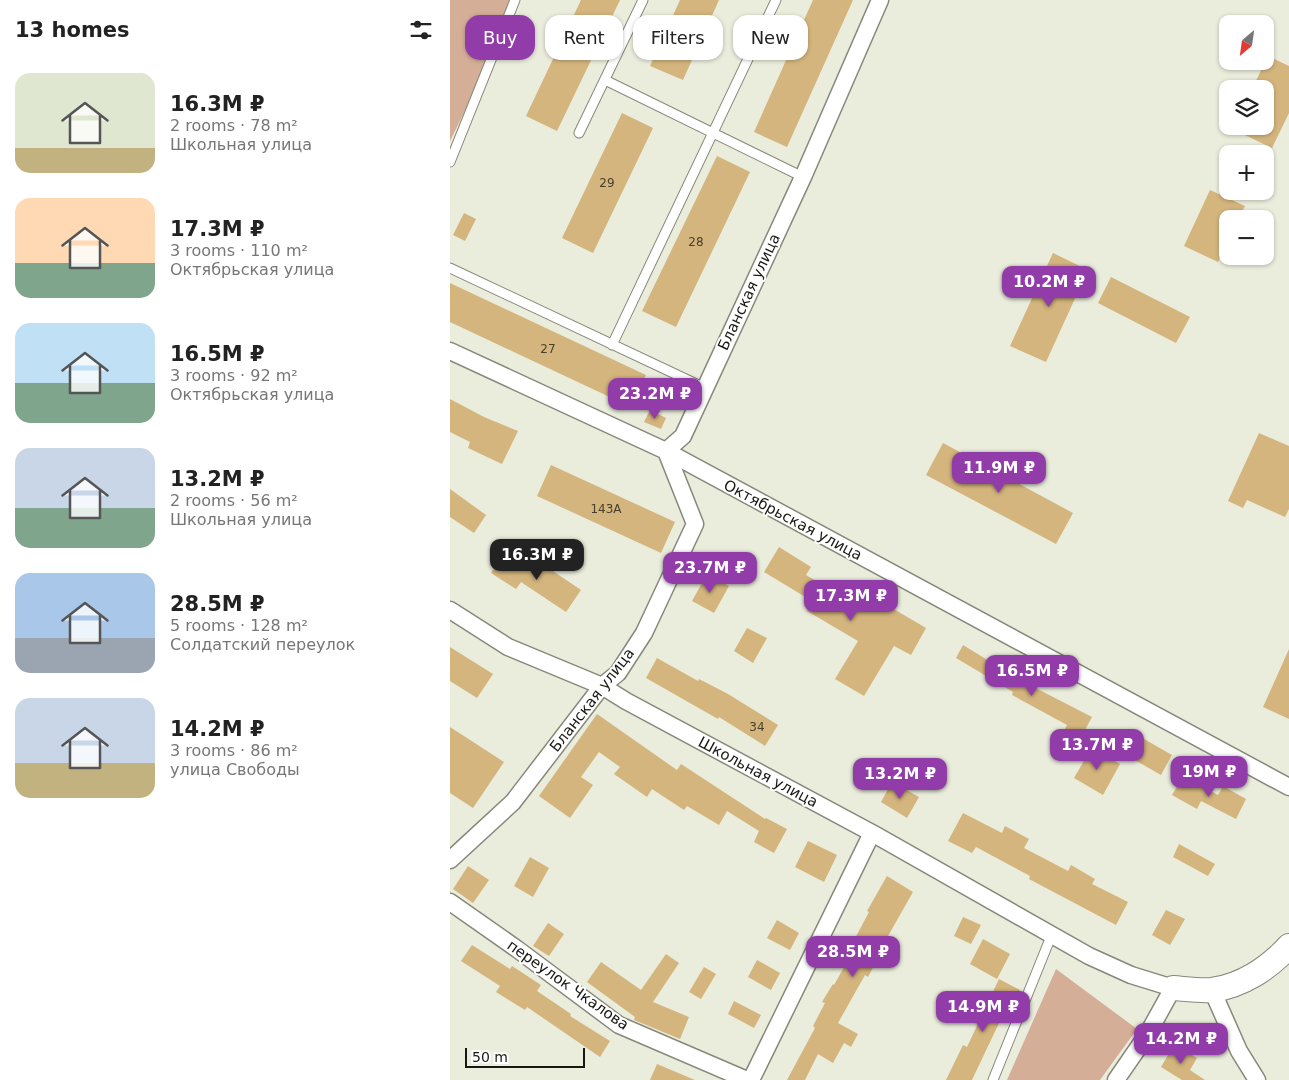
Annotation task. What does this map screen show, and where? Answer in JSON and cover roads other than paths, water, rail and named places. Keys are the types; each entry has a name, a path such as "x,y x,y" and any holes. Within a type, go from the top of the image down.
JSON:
{"street":[{"name":"Бланская улица","path":"450,860 514,802 602,686 618,673 644,633 695,524 666,451 683,436 803,177 880,0"},
{"name":"Октябрьская улица","path":"450,351 666,451 1289,787"},
{"name":"Школьная улица","path":"450,610 508,647 602,686 626,701 872,833 1089,956 1131,975 1173,988"},
{"path":"751,1080 872,833"},
{"name":"переулок Чкалова","path":"450,902 517,949 618,1026 747,1080"},
{"path":"1116,1080 1147,1035 1173,988 1212,990 1244,981 1276,960 1289,946"},
{"path":"1212,990 1240,1051 1258,1080"}],"lane":[{"path":"450,162 515,0"},
{"path":"579,133 643,0"},
{"path":"612,345 776,0"},
{"path":"605,80 803,177"},
{"path":"450,268 705,388"},
{"path":"993,1080 1052,934"}]}
